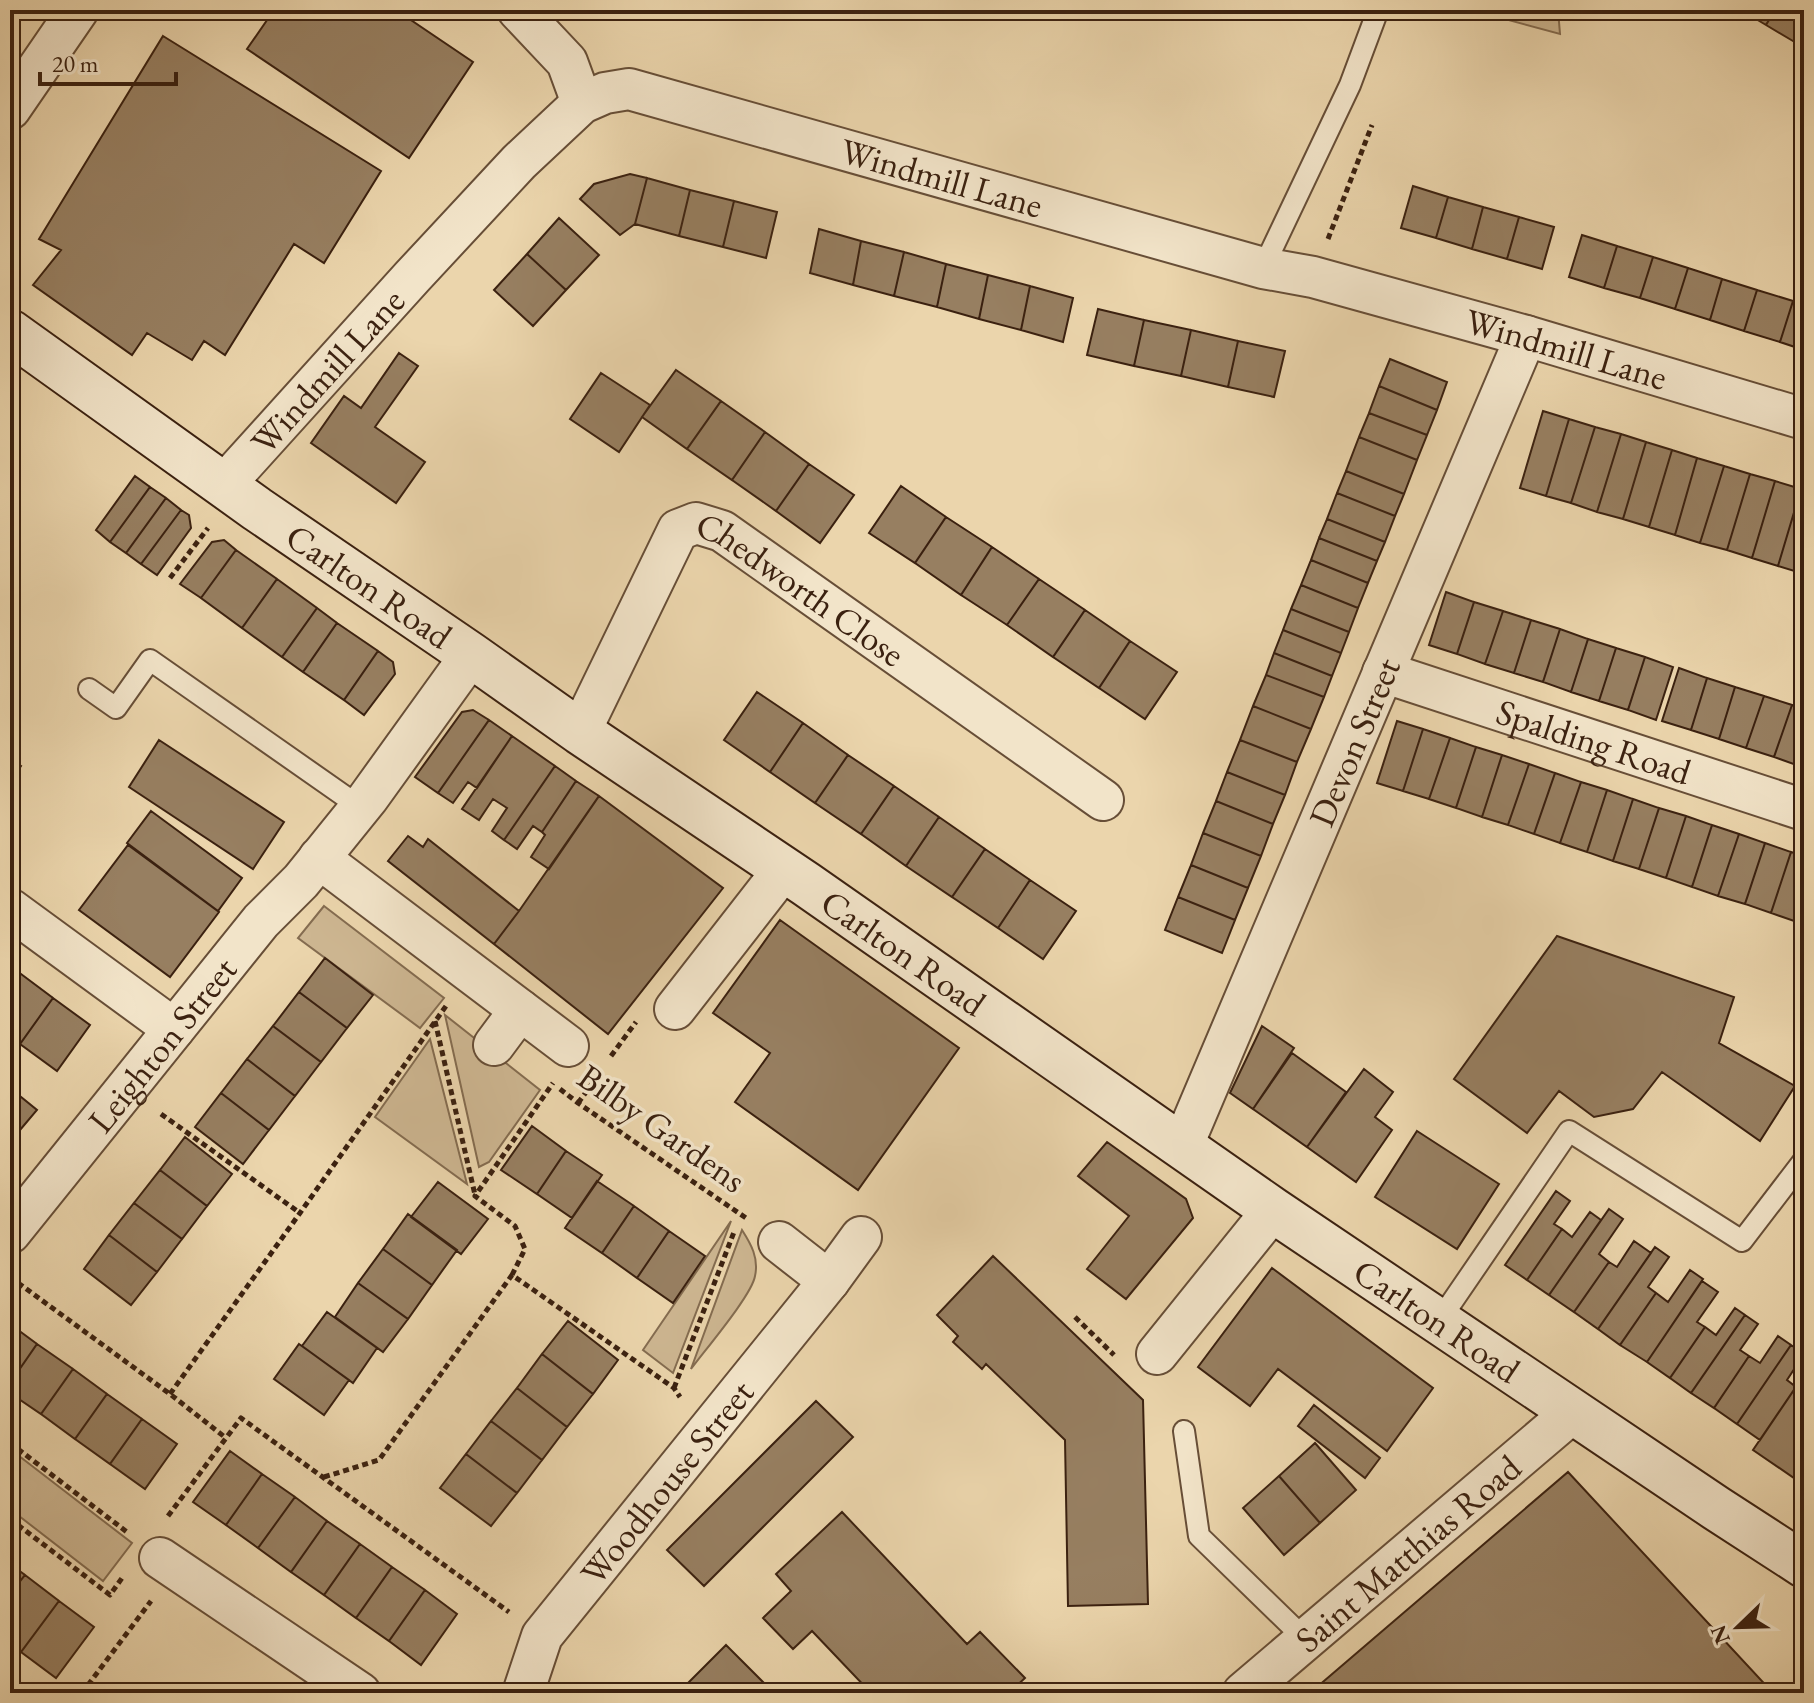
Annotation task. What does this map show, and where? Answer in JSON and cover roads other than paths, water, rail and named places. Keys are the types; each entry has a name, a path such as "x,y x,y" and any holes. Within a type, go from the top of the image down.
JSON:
{"main road":[{"name":"Carlton Road","path":"10,332 229,488 1273,1210 1573,1412 1800,1553"}],"street":[{"path":"10,109 78,10"},
{"path":"518,10 567,62 582,103"},
{"name":"Windmill Lane","path":"229,488 391,300 519,162 582,103 605,93 629,89 1263,268 1313,277 1526,336 1804,419"},
{"name":"Devon Street","path":"1182,1147 1526,336"},
{"name":"Chedworth Close","path":"580,732 678,530 696,523 722,531 1103,800"},
{"name":"Leighton Street","path":"10,1233 261,921 301,881 360,807 471,655"},
{"name":"Spalding Road","path":"1383,672 1804,810"},
{"path":"319,858 568,1046"},
{"path":"675,1009 784,869"},
{"path":"10,909 174,1029"},
{"path":"494,1045 520,1010"},
{"path":"1140,1359 1273,1210"},
{"name":"Woodhouse Street","path":"523,1693 542,1636 829,1281 861,1237"},
{"path":"779,1242 829,1281"},
{"name":"Saint Matthias Road","path":"1243,1693 1573,1412"},
{"path":"160,1558 360,1693"}],"lane":[{"path":"1263,268 1350,85 1378,10"},
{"path":"89,689 116,708 150,660 360,807"},
{"path":"1439,1321 1569,1131 1742,1241 1804,1160"},
{"path":"1184,1431 1199,1536 1306,1640"}]}
